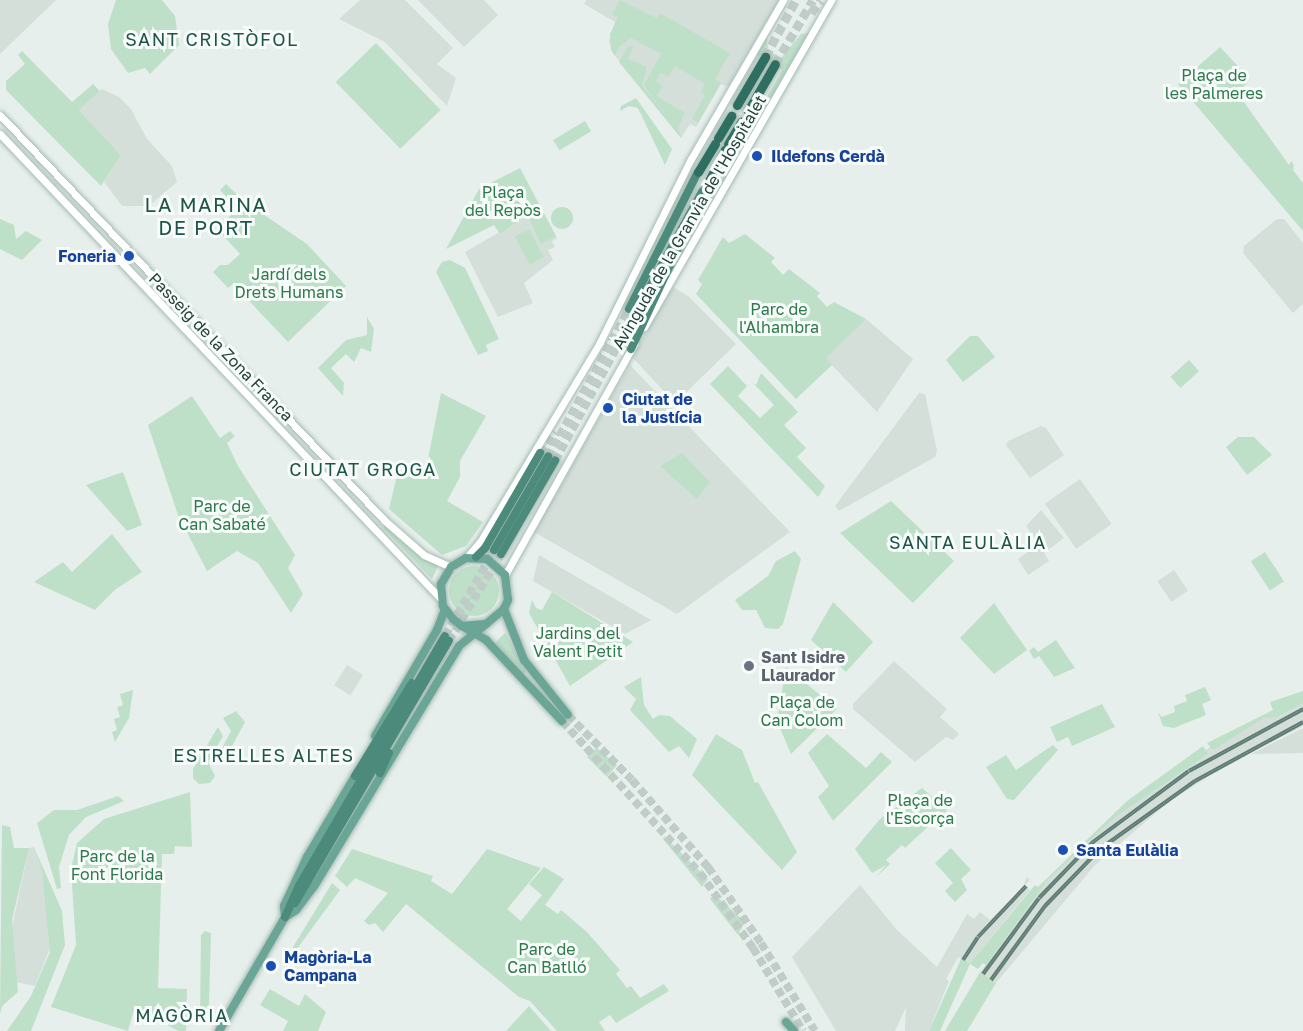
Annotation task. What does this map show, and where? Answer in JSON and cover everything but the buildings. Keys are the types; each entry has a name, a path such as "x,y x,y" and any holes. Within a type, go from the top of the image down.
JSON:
{"highway":[{"path":"737,105 765,57"},
{"path":"748,111 775,64"},
{"path":"698,172 731,116"},
{"path":"631,348 705,195 708,181 741,122"},
{"name":"Avinguda de la Granvia de l'Hospitalet","path":"629,309 698,172"},
{"name":"Avinguda de la Granvia de l'Hospitalet","path":"641,303 708,181"},
{"path":"476,557 485,548 548,457 498,552"},
{"path":"355,776 447,638"},
{"path":"380,774 447,638"},
{"path":"285,917 447,638"}],"main road":[{"name":"Avinguda de la Granvia de l'Hospitalet","path":"466,558 480,542 540,438 600,342 691,159 783,0"},
{"name":"Avinguda de la Granvia de l'Hospitalet","path":"505,575 631,348 831,0"},
{"name":"Passeig de la Zona Franca","path":"0,116 376,510 417,550 451,567"},
{"name":"Passeig de la Zona Franca","path":"0,134 441,598"},
{"path":"126,266 135,257"},
{"path":"369,521 376,510"},
{"path":"219,1031 285,917 296,910 315,885 459,646 474,632 504,609 509,590 505,575 493,562 476,557 466,558 451,567 441,584 441,598 445,609 462,626 474,632 565,718 524,660 504,609"},
{"path":"285,917 284,906 307,857 437,630 445,609"},
{"path":"462,626 486,624"},
{"path":"786,1022 794,1031"}],"shaded area":[{"path":"0,0 56,0 0,54"},
{"path":"360,0 405,0 453,48 437,64 456,78 447,106 385,42 339,19"},
{"path":"418,0 484,0 498,15 464,47"},
{"path":"586,0 779,0 728,87 721,84 696,127 690,124 681,138 613,53 609,41 615,22 584,4"},
{"path":"102,89 119,97 131,109 147,139 172,166 177,182 149,206 122,206 104,182 121,155 79,110"},
{"path":"541,208 557,238 552,241 555,247 548,250 553,260 524,283 533,303 498,317 465,252"},
{"path":"1277,219 1284,219 1303,243 1303,304 1293,313 1243,253 1244,246"},
{"path":"673,287 688,296 736,344 675,403 632,357"},
{"path":"866,319 913,359 877,412 825,358"},
{"path":"630,365 790,532 677,614 534,532"},
{"path":"919,393 925,394 937,451 935,457 839,511 835,506"},
{"path":"1041,426 1046,428 1064,455 1030,478 1006,445 1008,441"},
{"path":"1080,479 1112,524 1076,549 1045,504"},
{"path":"1041,510 1064,538 1044,553 1049,561 1028,575 1018,559 1039,544 1026,526"},
{"path":"539,555 651,620 625,634 533,581"},
{"path":"1174,570 1188,591 1171,602 1157,581"},
{"path":"894,661 947,709 940,717 959,734 953,740 946,737 915,762 853,709 853,704"},
{"path":"347,665 363,675 350,695 334,685"},
{"path":"1303,697 1303,726 1232,762 1171,800 1095,865 996,983 980,972 1047,881 1114,817 1222,738"},
{"path":"1303,728 1303,753 1251,754"},
{"path":"34,847 42,871 51,946 35,986 16,982 12,927 29,848"},
{"path":"1027,877 1030,880 1025,885 1030,890 970,963 958,957 946,979 949,981 929,1031 905,1031 906,1007 895,1031 836,1031 792,957 860,885 897,930 937,967 967,914 974,919 980,912 990,920 1023,887"}],"green space":[{"path":"116,0 162,0 175,16 179,45 150,74 145,68 128,73 111,49 108,24"},
{"path":"620,0 657,18 660,13 730,53 715,79 721,83 698,123 692,119 705,95 701,92 705,84 675,66 668,77 661,73 656,81 663,86 657,96 685,113 678,128 681,138 619,62 628,47 634,46 628,59 647,67 642,85 664,113 644,85 661,54 631,38 619,47 615,56 611,50 610,34 618,17 612,14"},
{"path":"810,33 762,115 756,116 782,70 756,54 767,35 768,51 781,58 801,34"},
{"path":"376,43 441,110 400,149 336,82"},
{"name":"Plaça de les Palmeres","path":"1220,47 1250,79 1240,91 1241,98 1289,165 1291,161 1294,165 1293,170 1303,183 1303,231 1178,84"},
{"path":"22,51 72,102 93,84 100,91 79,110 121,155 101,186 6,90 6,81 25,64 18,55"},
{"path":"636,98 672,149 665,165 638,108 629,106 620,111 621,106"},
{"path":"585,121 591,131 559,150 553,140"},
{"path":"733,154 738,157 665,282 688,234"},
{"name":"Plaça del Repòs","path":"520,168 556,236 541,244 527,215 500,234 494,225 446,249 479,189"},
{"name":"Jardí dels Drets Humans","path":"226,184 245,202 307,244 346,286 288,342 233,284 228,288 213,272 220,265 228,265 240,254 217,229 237,209 220,190"},
{"path":"562,207 570,210 573,218 570,226 562,229 554,226 551,218 554,210"},
{"path":"0,219 14,225 16,239 26,231 42,240 22,260 0,249"},
{"path":"529,229 544,257 530,265 515,237"},
{"name":"Parc de l'Alhambra","path":"745,234 775,258 771,262 783,275 789,269 820,293 817,296 827,307 834,302 866,319 826,358 832,365 796,399 696,294 702,284 698,280 723,237 729,243"},
{"path":"450,260 465,268 499,339 486,345 488,351 478,355 436,272 442,262"},
{"path":"367,317 374,329 371,352 361,348 354,362 346,354 331,368 344,383 343,396 318,368 346,340 367,335"},
{"path":"970,336 978,336 995,357 963,382 946,360"},
{"path":"1189,360 1199,371 1180,388 1170,377"},
{"path":"728,366 747,386 738,396 760,418 774,405 752,382 756,385 761,373 798,412 784,425 806,448 797,457 825,486 818,497 710,384"},
{"path":"441,393 486,416 460,461 460,477 447,501 483,522 466,546 442,555 389,509 397,475 424,479"},
{"name":"Parc de Can Sabaté","path":"192,396 220,438 230,431 235,436 227,443 238,466 295,555 288,568 303,594 291,613 258,563 237,551 207,571 178,515 148,425"},
{"path":"1238,437 1254,437 1272,455 1247,475 1226,447"},
{"path":"682,453 710,482 697,499 660,466"},
{"path":"123,472 142,525 127,531 86,485"},
{"path":"891,501 954,561 913,603 840,533"},
{"path":"385,525 409,547 438,566 432,579 383,528"},
{"path":"112,534 142,572 116,589 95,610 34,582 63,562 72,572"},
{"path":"795,551 801,559 783,624 778,629 765,628 756,610 742,610 735,600 768,576 776,561"},
{"path":"1265,552 1284,581 1270,591 1251,561"},
{"path":"474,566 492,573 499,591 492,609 474,616 456,609 449,591 456,573"},
{"name":"Jardins del Valent Petit","path":"552,592 633,642 570,686 529,613 532,600 536,608 542,610"},
{"name":"Plaça de Can Colom","path":"833,602 873,642 846,672 811,640"},
{"path":"994,603 1027,650 994,674 960,638"},
{"path":"505,633 526,671 524,675 494,644"},
{"path":"1056,640 1075,668 1054,677 1039,656 1034,659 1029,651 1034,647 1038,652"},
{"name":"Plaça de Can Colom","path":"786,667 837,709 791,754 777,721"},
{"path":"641,677 644,705 653,719 659,715 670,716 697,739 689,758 679,746 669,752 630,710 636,699 624,687"},
{"path":"1205,687 1211,700 1202,704 1206,715 1174,728 1163,726 1158,712 1162,717 1175,712 1174,706 1187,701 1185,695"},
{"path":"133,690 129,718 115,742 112,732 117,730 114,719 120,717 117,707 123,705 120,694"},
{"path":"1303,691 1303,703 1277,717 1264,718 1213,750 1207,743 1273,710 1270,702"},
{"path":"1102,704 1115,727 1072,746 1068,737 1057,742 1050,727"},
{"path":"236,711 245,722 226,757 222,748 231,731 223,718"},
{"path":"218,727 223,736 208,762 215,776 210,783 199,784 193,778 193,769"},
{"path":"716,734 742,750 755,783 758,782 797,852 782,870 692,775"},
{"path":"827,734 866,768 881,752 892,762 833,821 818,797 829,786 808,753"},
{"path":"1053,745 1058,750 1014,800 1007,799 986,767 1006,755 1016,770"},
{"path":"1203,746 1208,754 1114,818 1047,881 986,965 983,963 978,969 970,964 940,1031 929,1031 961,959 970,963 1035,885 1038,887 1127,801"},
{"path":"597,748 617,765 607,777 587,757"},
{"name":"Plaça de l'Escorça","path":"922,788 947,810 938,822 950,813 937,826 933,822 905,848 902,845 886,860 890,864 876,877 886,865 872,873 855,849 880,819"},
{"name":"Parc de la Font Florida","path":"190,792 192,847 175,846 174,854 162,854 158,988 187,989 186,1031 178,1031 135,1006 128,1031 51,1007 76,945 71,869 77,843 104,819"},
{"path":"118,796 124,801 86,817 69,835 59,867 61,888 57,889 37,823 54,810 77,810"},
{"path":"2,825 10,827 14,848 29,848 12,920 18,992 2,1006 0,1014"},
{"path":"664,836 708,879 702,887 663,839"},
{"path":"34,847 62,911 65,945 31,1031 7,1031 31,996 50,952 42,871"},
{"path":"951,848 971,870 961,879 967,890 955,902 945,891 953,883 935,863"},
{"name":"Parc de Can Batlló","path":"352,849 433,876 431,881 452,894 487,849 541,868 507,909 521,921 542,895 529,884 544,867 564,879 545,905 558,914 561,910 587,932 620,970 616,974 627,988 631,986 640,998 664,984 669,991 616,1023 610,1015 599,1022 605,1031 557,1031 530,1001 519,997 406,904 383,932 375,923 369,925 364,921 388,893 355,878 347,887 335,876"},
{"path":"332,883 340,890 286,964 293,947"},
{"path":"714,894 745,922 738,935 710,899"},
{"path":"205,931 211,933 209,1004 200,1022 201,935"},
{"path":"980,972 996,983 967,1031 945,1031"},
{"path":"270,989 299,1006 305,994 326,1012 318,1031 283,1031 288,1021 260,1005"},
{"path":"529,1006 551,1031 506,1031"}],"tunnel":[{"path":"765,57 796,0"},
{"path":"775,64 813,0"},
{"path":"811,13 821,0"},
{"path":"555,461 641,303"},
{"path":"548,457 629,309"},
{"path":"540,453 556,433"},
{"path":"445,636 494,550"},
{"path":"449,641 501,554"},
{"path":"568,715 632,780 708,867 761,943 815,1031"},
{"path":"562,721 700,873 753,948 803,1031"}],"railway":[{"path":"983,974 1039,898 1093,842 1189,771 1303,709"},
{"path":"991,980 1045,906 1100,849 1195,781 1303,722"},
{"path":"963,960 978,937 1026,886"}],"place":[{"name":"Ildefons Cerdà","path":"757,156"},
{"name":"Foneria","path":"129,256"},
{"name":"Ciutat de la Justícia","path":"608,408"},
{"name":"Sant Isidre Llaurador","path":"749,666"},
{"name":"Santa Eulàlia","path":"1063,850"},
{"name":"Magòria-La Campana","path":"271,966"}],"district":[{"name":"SANT CRISTÒFOL","path":"212,39"},
{"name":"LA MARINA DE PORT","path":"206,216"},
{"name":"CIUTAT GROGA","path":"363,469"},
{"name":"SANTA EULÀLIA","path":"968,542"},
{"name":"ESTRELLES ALTES","path":"264,755"},
{"name":"MAGÒRIA","path":"182,1015"}]}
